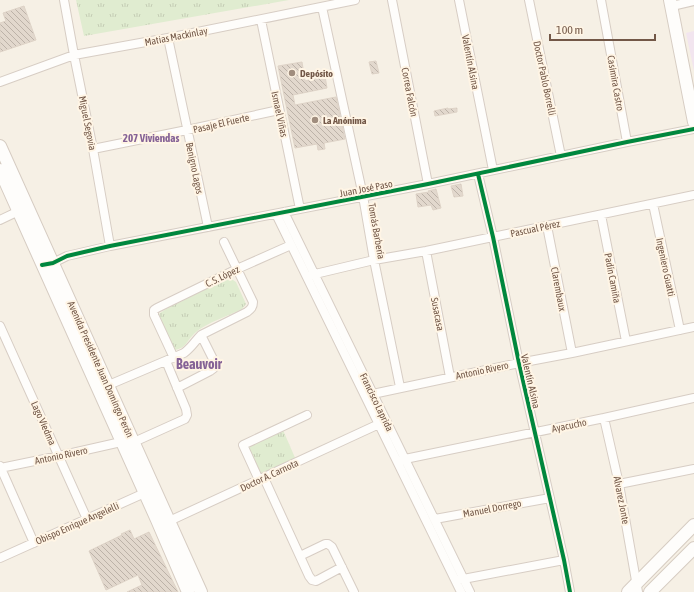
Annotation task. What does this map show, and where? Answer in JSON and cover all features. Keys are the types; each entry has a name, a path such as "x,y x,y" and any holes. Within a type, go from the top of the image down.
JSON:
{"main road":[{"path":"671,3 694,122"},
{"name":"Avenida Presidente Juan Domingo Perón","path":"0,146 23,209 103,388 121,442 150,491"},
{"name":"Avenida Presidente Juan Domingo Perón","path":"0,170 23,209"},
{"name":"Avenida Presidente Juan Domingo Perón","path":"103,388 134,442 150,491 164,524 188,592"},
{"name":"Avenida Presidente Juan Domingo Perón","path":"164,524 201,592"},
{"path":"635,589 694,525"},
{"path":"650,592 694,548"}],"street":[{"name":"Miguel Segovia","path":"64,0 110,246"},
{"name":"Matias Mackinlay","path":"0,82 74,55 261,20 355,0"},
{"name":"Correa Falcón","path":"392,0 428,184"},
{"name":"Valentín Alsina","path":"459,0 493,170"},
{"name":"Doctor Pablo Borrelli","path":"529,0 561,156"},
{"name":"Casimira Castro","path":"601,0 627,142"},
{"path":"671,3 694,1"},
{"name":"Tomás Barbería","path":"322,7 363,196 374,260 400,387"},
{"name":"Ismael Viñas","path":"261,20 300,209"},
{"name":"Benigno Lagos","path":"168,38 208,227"},
{"name":"Pasaje El Fuerte","path":"93,149 279,110"},
{"name":"Juan José Paso","path":"48,264 67,256 110,246 478,174 694,129"},
{"name":"Valentín Alsina","path":"478,174 570,592"},
{"name":"Pascual Pérez","path":"310,275 374,260 426,251 694,195"},
{"name":"Ingeniero Guatti","path":"653,204 680,330"},
{"path":"0,220 23,209"},
{"name":"Francisco Laprida","path":"280,213 291,245 310,275"},
{"name":"Francisco Laprida","path":"280,213 460,580 470,592"},
{"name":"Padín Camiña","path":"601,214 626,341"},
{"name":"Clarembaux","path":"547,226 572,353"},
{"path":"103,388 184,353 190,349 201,335 251,309 253,302 224,242"},
{"name":"C. S. López","path":"174,358 156,319 154,310 237,269 291,245"},
{"name":"Susacasa","path":"426,251 450,377"},
{"name":"Lago Viedma","path":"0,326 87,519"},
{"name":"Antonio Rivero","path":"369,394 694,327"},
{"path":"177,388 214,368 214,361 201,335"},
{"path":"134,442 185,420 187,415 186,409 166,361"},
{"name":"Francisco Laprida","path":"369,394 379,424 435,519 460,580 461,592"},
{"name":"Ayacucho","path":"402,461 694,398"},
{"path":"307,415 243,445 262,479 312,580 316,581 342,567"},
{"name":"Alvarez Jonte","path":"604,418 619,484 635,589"},
{"name":"Doctor A. Carnota","path":"164,524 379,424"},
{"name":"Antonio Rivero","path":"0,467 121,442 134,442"},
{"path":"0,467 34,543"},
{"path":"619,484 694,469"},
{"name":"Obispo Enrique Angelelli","path":"0,558 150,491"},
{"name":"Manuel Dorrego","path":"435,519 550,498"},
{"path":"300,556 328,544 332,547 354,592"},
{"path":"460,580 564,560"}],"shaded area":[{"path":"694,31 694,71 686,33"}],"green space":[{"path":"76,0 289,0 84,36"},
{"path":"227,278 230,278 236,282 246,304 242,309 203,327 193,335 184,346 175,350 158,316 160,313"},
{"path":"283,430 296,460 262,476 248,446"}],"building":[{"path":"24,6 36,40 0,52 0,23 6,21 3,13"},
{"path":"376,61 379,73 372,74 369,62"},
{"name":"La Anónima","path":"302,62 305,81 325,76 327,88 293,95 295,105 336,97 345,139 324,143 325,149 318,150 317,144 295,148 278,66"},
{"path":"457,108 457,112 435,116 434,111"},
{"path":"461,184 463,196 454,197 451,186"},
{"path":"436,189 441,208 433,210 431,205 418,207 416,194 429,192 428,191"},
{"path":"130,530 134,539 149,532 178,592 127,592 142,585 138,575 106,590 89,551"}],"cycle path":[{"path":"42,265 53,263 67,256 110,246 428,184 694,129"},
{"path":"478,174 570,592"}],"place":[{"name":"Depósito","path":"292,73"},
{"name":"La Anónima","path":"315,120"}],"district":[{"name":"207 Viviendas","path":"151,138"},
{"name":"Beauvoir","path":"199,364"}]}
